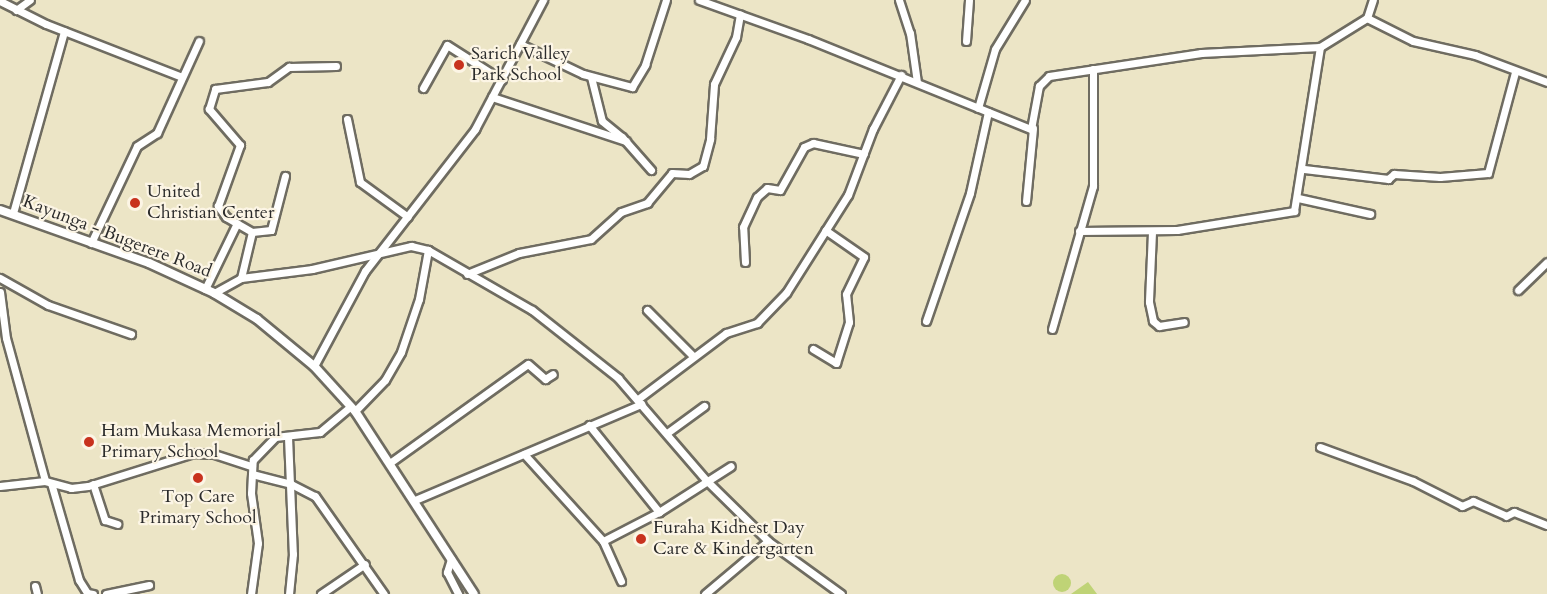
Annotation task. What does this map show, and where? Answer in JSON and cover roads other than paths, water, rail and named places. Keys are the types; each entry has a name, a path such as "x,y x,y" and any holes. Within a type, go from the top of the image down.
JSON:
{"main road":[{"name":"Kayunga - Bugerere Road","path":"0,210 91,243 209,291 256,319 314,366 352,409 391,462 474,594"}],"street":[{"path":"16,10 30,0"},
{"path":"314,366 347,301 376,256 458,155 502,80 543,0"},
{"path":"520,44 591,77 632,87 637,82 666,0"},
{"path":"699,0 901,75 978,108 1033,128"},
{"path":"899,0 910,33 917,82"},
{"path":"966,41 969,0"},
{"path":"978,108 995,49 1025,0"},
{"path":"1026,201 1033,128 1043,79 1093,69 1246,49 1320,46 1367,18 1373,0"},
{"path":"0,1 64,31 183,77"},
{"path":"467,274 509,256 591,239 621,212 647,203 672,173 689,174 703,166 710,139 714,84 736,37 740,14"},
{"path":"1367,18 1413,41 1475,55 1515,72 1547,82"},
{"path":"13,213 64,31"},
{"path":"91,243 137,146 154,138 199,41"},
{"path":"423,88 447,45 502,80"},
{"path":"1079,231 1152,232 1288,214 1297,208 1320,46"},
{"path":"285,176 271,230 252,232 219,210 217,202 240,145 209,110 215,89 268,82 289,67 336,66"},
{"path":"1052,329 1093,182 1093,69"},
{"path":"1304,169 1388,179 1394,174 1440,177 1488,173 1515,72"},
{"path":"416,500 640,401 693,356 732,329 764,317 798,278 848,195 864,154 901,75"},
{"path":"591,77 602,122 626,141 651,170"},
{"path":"492,97 626,141"},
{"path":"926,321 970,193 988,112"},
{"path":"347,119 360,182 408,217"},
{"path":"745,262 743,227 757,197 767,188 780,190 804,147 813,143 864,154"},
{"path":"1298,198 1370,214"},
{"path":"209,291 237,224"},
{"path":"813,349 836,363 849,322 846,294 864,257 825,230"},
{"path":"241,278 252,232"},
{"path":"1152,232 1149,302 1153,321 1159,326 1184,322"},
{"path":"209,291 241,278 376,256 411,246 428,250 552,325 640,401 707,481 768,541 841,594"},
{"path":"251,594 258,543 252,470 267,442 283,435 288,437 320,432 352,409 385,380 401,352 419,299 428,250"},
{"path":"1518,290 1547,262"},
{"path":"0,278 48,305 131,334"},
{"path":"0,292 6,338 48,482 79,580 92,594"},
{"path":"647,310 693,356"},
{"path":"391,462 528,364 545,378 553,374"},
{"path":"667,433 704,406"},
{"path":"589,425 659,512"},
{"path":"288,437 293,554 289,594"},
{"path":"1320,447 1413,481 1462,506 1473,501 1506,516 1514,512 1547,525"},
{"path":"0,486 48,482 71,488 93,484 193,453 252,470 291,484 315,496 384,594"},
{"path":"524,454 603,541 621,581"},
{"path":"603,541 659,512 731,466"},
{"path":"93,484 105,519 117,524"},
{"path":"705,594 768,541"},
{"path":"451,559 447,572 458,594"},
{"path":"321,594 365,564"},
{"path":"106,594 149,585"},
{"path":"34,586 38,594"}],"place":[{"name":"Sarich Valley Park School","path":"459,65"},
{"name":"United Christian Center","path":"135,203"},
{"name":"Ham Mukasa Memorial Primary School","path":"89,442"},
{"name":"Top Care Primary School","path":"198,478"},
{"name":"Furaha Kidnest Day Care & Kindergarten","path":"641,539"}]}
